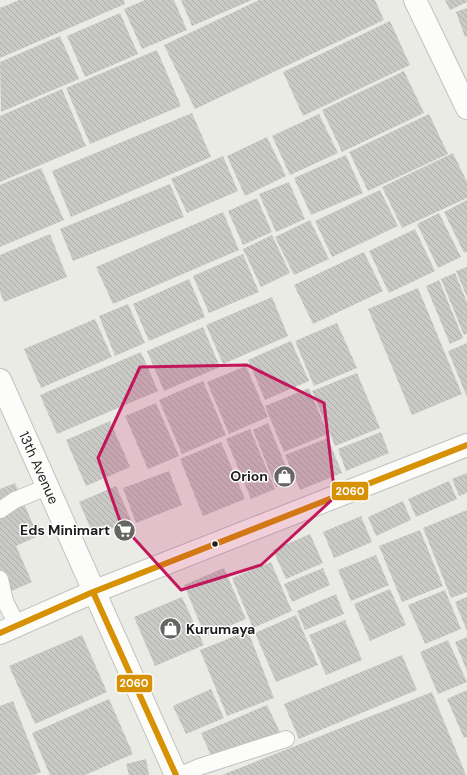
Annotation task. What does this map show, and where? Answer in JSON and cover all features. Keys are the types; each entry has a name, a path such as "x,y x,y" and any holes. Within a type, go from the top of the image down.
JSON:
{"street":[{"path":"415,0 467,108"},
{"name":"13th Avenue","path":"0,380 93,592 176,775"},
{"path":"8,629 93,592 467,445"}],"lane":[{"path":"0,510 15,500 47,487"},
{"path":"0,580 5,601 8,629"},
{"path":"181,775 199,767 286,739"}],"highlighted area":[{"path":"247,365 324,403 335,497 261,565 181,590 121,524 98,458 140,367"}],"building":[{"path":"19,0 124,0 125,4 0,58 0,8"},
{"path":"145,0 174,0 187,30 142,49 124,9"},
{"path":"181,0 252,0 192,26"},
{"path":"259,0 375,0 384,20 195,109 164,45"},
{"path":"445,0 467,0 467,2 450,10"},
{"path":"467,8 467,36 465,37 456,12"},
{"path":"120,13 138,54 85,77 67,36"},
{"path":"390,21 410,65 303,116 283,72"},
{"path":"60,36 79,79 1,112 0,62"},
{"path":"157,50 181,106 90,144 66,88"},
{"path":"404,71 424,113 342,152 322,110"},
{"path":"62,89 86,146 0,182 0,116"},
{"path":"192,113 211,157 71,217 52,171"},
{"path":"319,114 338,153 290,175 272,136"},
{"path":"429,114 448,154 368,191 349,152"},
{"path":"267,137 286,176 245,196 227,156"},
{"path":"453,153 467,182 467,198 402,228 382,187"},
{"path":"346,155 363,193 311,215 294,178"},
{"path":"223,156 238,191 187,213 171,179"},
{"path":"41,168 64,220 0,247 0,185"},
{"path":"289,182 305,219 276,232 259,194"},
{"path":"170,184 184,217 73,261 60,229"},
{"path":"380,190 398,226 332,257 315,221"},
{"path":"257,198 272,232 243,245 228,211"},
{"path":"467,200 467,252 464,253 444,212"},
{"path":"223,212 239,250 113,304 96,267"},
{"path":"439,213 461,257 438,268 417,224"},
{"path":"310,220 329,259 294,275 275,237"},
{"path":"415,229 435,271 389,293 369,251"},
{"path":"50,234 67,277 4,302 0,292 0,255"},
{"path":"272,235 290,273 261,287 243,249"},
{"path":"364,252 383,291 313,324 294,285"},
{"path":"243,254 259,292 209,313 193,276"},
{"path":"467,267 467,297 456,271"},
{"path":"455,273 467,302 467,334 464,335 441,279"},
{"path":"189,279 205,317 149,341 133,304"},
{"path":"439,280 463,338 450,344 426,286"},
{"path":"418,288 462,394 412,415 368,309"},
{"path":"272,297 288,336 223,364 206,325"},
{"path":"128,304 145,343 115,356 99,316"},
{"path":"95,319 112,357 41,388 24,349"},
{"path":"337,323 357,368 314,386 295,341"},
{"path":"203,327 220,367 164,391 147,351"},
{"path":"291,341 309,381 265,400 248,360"},
{"path":"467,343 467,397 448,351"},
{"path":"141,352 158,391 57,434 40,395"},
{"path":"246,366 268,417 229,434 207,382"},
{"path":"357,373 380,428 335,446 312,391"},
{"path":"203,381 226,435 182,454 159,400"},
{"path":"309,388 328,434 284,452 265,406"},
{"path":"156,403 179,456 148,469 125,416"},
{"path":"110,421 130,467 86,486 66,440"},
{"path":"268,423 292,481 276,487 253,430"},
{"path":"250,429 275,489 251,499 226,439"},
{"path":"381,432 389,453 346,471 338,449"},
{"path":"328,438 342,473 300,490 285,455"},
{"path":"221,442 245,499 203,516 180,459"},
{"path":"169,471 182,505 136,523 123,488"},
{"path":"467,473 467,493 459,496 452,479"},
{"path":"449,481 457,499 416,517 408,499"},
{"path":"15,483 38,536 16,546 32,582 0,596 0,489"},
{"path":"116,486 131,520 94,536 79,502"},
{"path":"403,501 411,520 376,536 368,517"},
{"path":"467,510 467,592 451,598 423,528"},
{"path":"361,516 372,542 334,558 323,532"},
{"path":"420,530 443,586 402,602 379,546"},
{"path":"310,534 323,563 286,579 273,550"},
{"path":"376,555 389,585 351,601 338,570"},
{"path":"271,562 292,611 253,628 232,578"},
{"path":"224,568 246,619 205,636 184,585"},
{"path":"323,568 330,585 292,602 284,584"},
{"path":"390,589 406,625 370,641 354,604"},
{"path":"445,590 461,629 425,644 408,605"},
{"path":"336,594 344,614 305,630 297,611"},
{"path":"182,597 204,645 155,666 134,617"},
{"path":"467,597 467,631 455,602"},
{"path":"296,615 318,665 276,682 255,633"},
{"path":"345,620 362,660 326,675 309,635"},
{"path":"248,631 274,698 227,716 200,650"},
{"path":"82,635 107,692 35,724 9,666"},
{"path":"467,637 467,671 455,642"},
{"path":"448,640 467,682 438,694 420,652"},
{"path":"402,655 417,690 299,739 284,704"},
{"path":"211,689 224,718 186,734 173,706"},
{"path":"467,690 467,737 464,738 447,699"},
{"path":"432,692 466,775 222,775"},
{"path":"109,699 133,754 85,775 50,775 32,733"},
{"path":"13,701 41,772 34,775 0,775 0,706"},
{"path":"267,705 280,732 213,760 201,733"},
{"path":"146,759 149,775 129,775 126,764"}],"transit line":[{"name":"2060","path":"0,633 93,592 467,445"},
{"name":"2060","path":"93,592 176,775"}],"place":[{"name":"Orion","path":"284,476"},
{"name":"Eds Minimart","path":"125,530"},
{"name":"Kurumaya","path":"171,629"}]}
